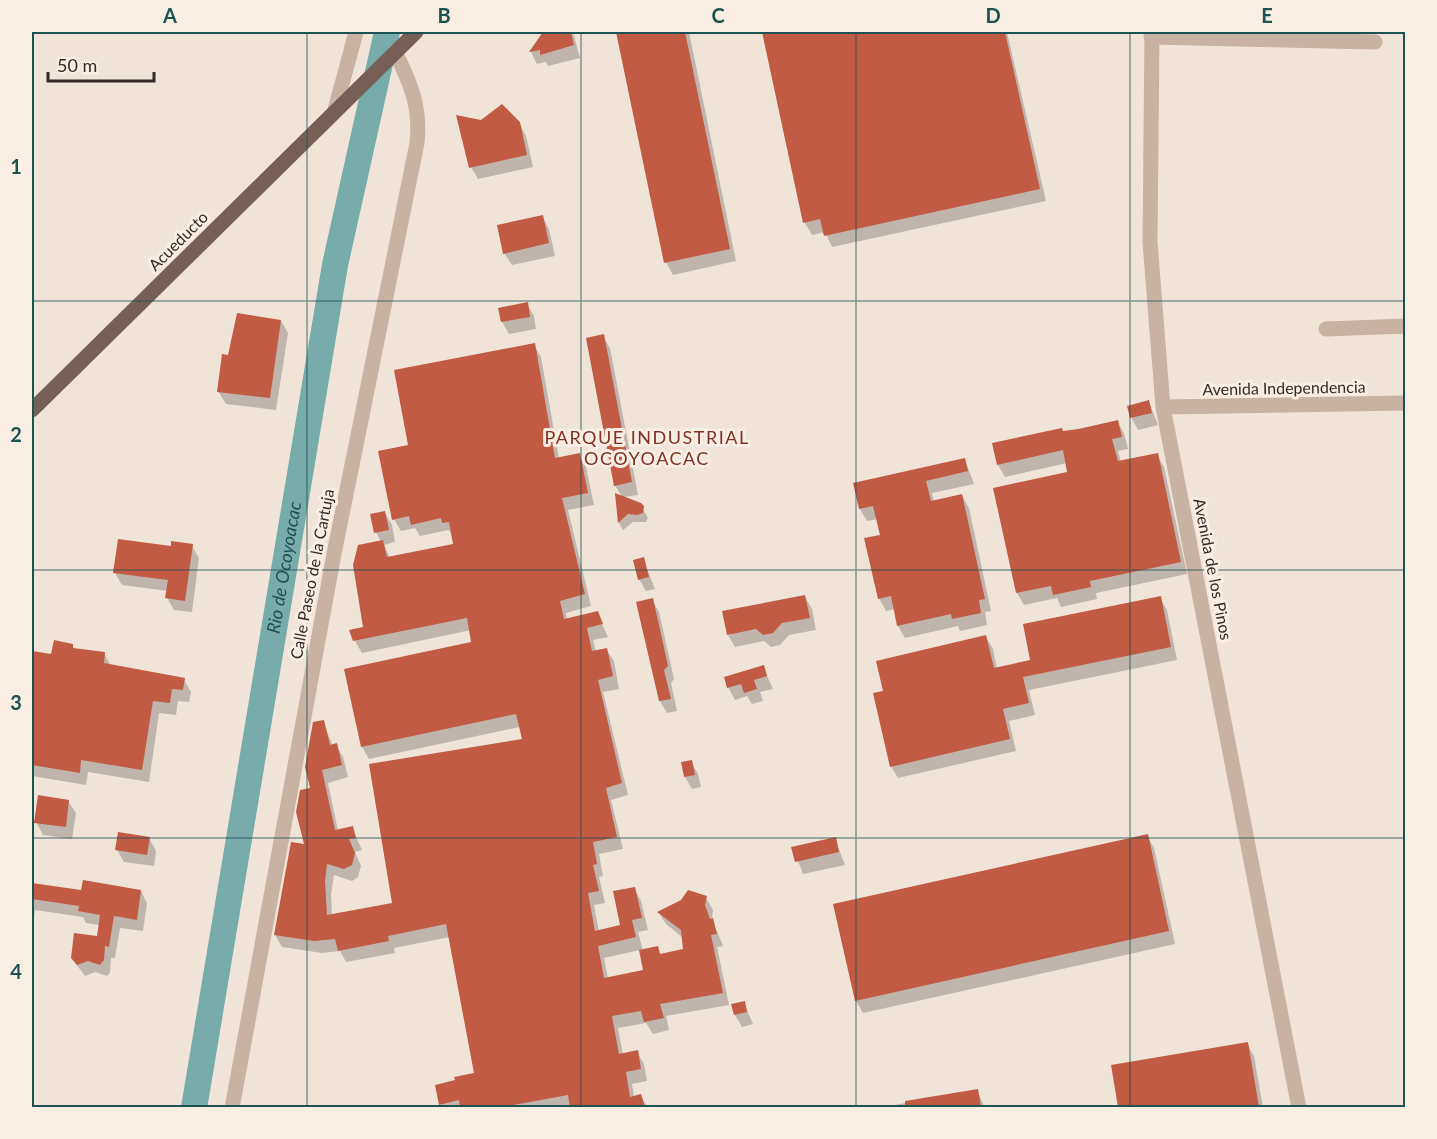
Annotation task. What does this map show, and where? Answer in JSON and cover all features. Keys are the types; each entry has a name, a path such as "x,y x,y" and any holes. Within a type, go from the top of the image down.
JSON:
{"main road":[{"name":"Acueducto","path":"32,410 416,32"}],"street":[{"path":"336,110 356,32"},
{"path":"1151,34 1374,42"},
{"name":"Avenida de los Pinos","path":"1151,34 1150,242 1163,407 1299,1107"},
{"name":"Calle Paseo de la Cartuja","path":"232,1107 334,554 417,143 417,107 411,82 391,57"},
{"path":"1326,328 1406,326"},
{"name":"Avenida Independencia","path":"1163,407 1406,403"}],"building":[{"path":"543,32 571,32 574,45 540,55 540,50 529,52"},
{"path":"616,32 685,32 730,249 664,263"},
{"path":"762,32 1005,32 1040,189 824,236 820,219 803,223"},
{"path":"502,104 520,122 527,155 469,168 456,115 481,120"},
{"path":"543,215 549,243 503,254 497,225"},
{"path":"528,302 530,317 501,322 498,308"},
{"path":"237,313 281,320 270,398 217,392 222,354 228,355"},
{"path":"604,334 632,482 614,486 586,338"},
{"path":"535,343 555,458 580,453 588,493 562,498 585,594 560,601 564,619 598,611 603,624 587,628 592,651 607,648 613,676 598,680 622,783 606,788 617,837 593,842 597,864 593,865 599,891 588,893 595,931 620,925 613,891 635,887 642,918 632,920 636,937 598,946 604,978 643,970 639,950 658,946 660,954 683,949 681,930 657,912 681,900 688,890 707,896 705,905 710,919 713,918 717,934 711,935 723,993 660,1004 664,1018 644,1022 641,1011 612,1016 619,1054 638,1050 641,1069 626,1072 630,1097 641,1094 645,1107 570,1107 568,1095 503,1107 460,1107 459,1100 439,1105 435,1085 455,1080 454,1077 474,1073 446,924 388,936 389,941 338,951 335,939 314,941 274,935 291,842 304,844 296,812 300,790 310,788 305,767 313,722 324,720 330,745 337,743 342,765 322,770 335,830 353,826 356,838 349,839 355,853 352,865 344,869 327,864 325,881 327,915 392,903 369,764 522,739 516,714 361,747 344,669 471,642 467,618 353,641 349,630 363,627 353,565 358,545 383,540 387,557 453,544 449,522 442,523 441,518 411,525 409,516 392,520 378,451 408,445 394,370"},
{"path":"1149,400 1152,413 1130,418 1127,406"},
{"path":"1118,420 1122,437 1112,439 1118,461 1158,453 1181,562 1090,581 1091,587 1053,595 1051,586 1016,593 993,488 1067,472 1063,450 997,465 992,443 1062,428 1063,431 1079,429"},
{"path":"965,458 968,471 926,481 931,501 962,494 985,599 979,600 981,613 952,619 951,614 897,626 891,596 878,599 864,538 880,535 873,506 859,509 853,483"},
{"path":"615,493 641,503 644,506 643,513 628,514 618,523"},
{"path":"385,511 389,530 374,533 370,514"},
{"path":"118,539 171,546 171,541 193,544 185,601 165,598 168,580 113,573"},
{"path":"644,557 649,577 638,580 633,560"},
{"path":"805,595 810,618 782,623 773,633 763,635 756,629 727,635 722,611"},
{"path":"1161,596 1171,647 1023,677 1029,703 1003,709 1010,739 890,767 873,693 883,691 876,661 986,635 994,668 1030,660 1023,624"},
{"path":"653,598 668,666 664,670 671,699 659,701 636,602"},
{"path":"54,640 73,644 73,648 105,652 104,663 185,678 183,690 172,689 170,703 153,701 142,770 81,760 80,773 32,765 32,651 51,654"},
{"path":"764,665 767,676 754,680 757,689 744,693 741,684 727,688 724,677"},
{"path":"692,760 695,775 684,777 681,762"},
{"path":"38,795 69,800 66,827 34,823"},
{"path":"118,832 150,837 147,855 115,850"},
{"path":"1148,834 1169,931 855,1001 833,904"},
{"path":"836,837 839,852 795,862 791,847"},
{"path":"83,880 141,890 137,920 114,916 109,947 105,946 104,960 100,965 88,961 77,965 71,958 74,933 97,936 100,915 78,911 79,906 32,899 32,883 81,890"},
{"path":"745,1001 747,1012 734,1015 731,1004"},
{"path":"1248,1042 1259,1107 1118,1107 1111,1065"},
{"path":"978,1089 981,1107 905,1107 905,1101"}],"waterway":[{"name":"Rio de Ocoyoacac","path":"194,1108 335,265 387,32"}],"district":[{"name":"PARQUE INDUSTRIAL OCOYOACAC","path":"647,448"}]}
